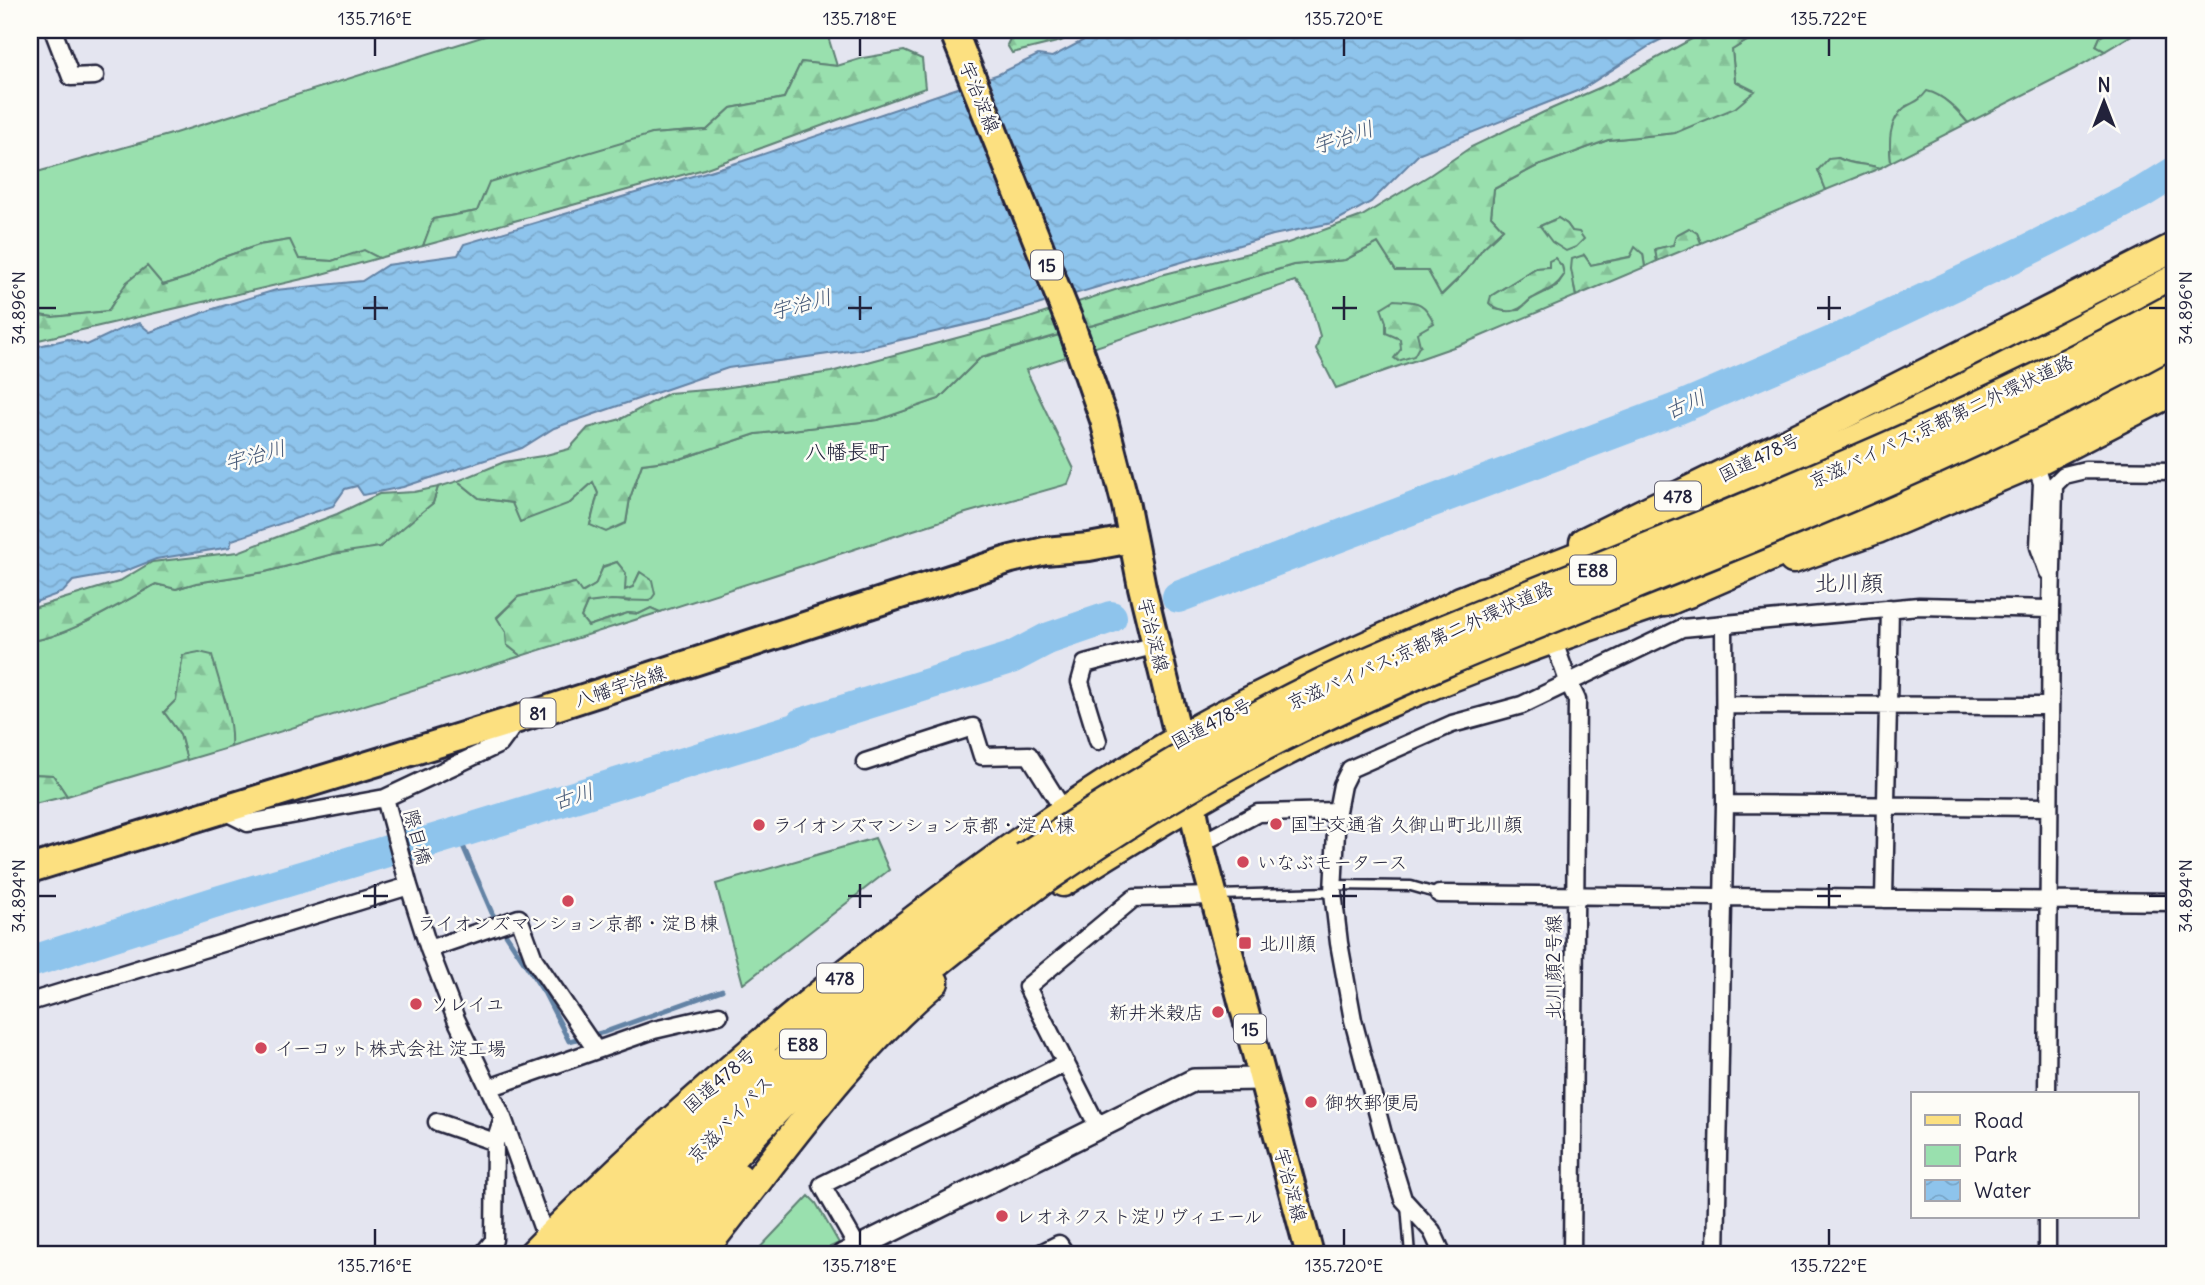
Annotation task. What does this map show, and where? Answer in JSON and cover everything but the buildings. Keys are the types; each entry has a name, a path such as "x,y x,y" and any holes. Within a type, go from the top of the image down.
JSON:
{"highway":[{"name":"国道478号","path":"550,1252 623,1167 739,1062 912,922 1064,811 1179,739 1329,662 1461,603 1813,430 2175,247"},
{"path":"1461,603 1596,552 1832,451 1901,419 2175,279"},
{"name":"京滋バイパス;京都第二外環状道路","path":"1034,869 1087,816 1161,770 1320,685 1417,642 1752,506 1881,450 2003,396 2175,308"},
{"name":"京滋バイパス;京都第二外環状道路","path":"1034,869 1105,836 1180,790 1337,709 1503,637 1891,479 2018,421 2175,340"},
{"path":"1665,601 1869,514 2087,412 2175,367"},
{"path":"673,1255 771,1138 859,1046 971,951 1044,895 1191,803 1291,749 1382,705 1553,639 1877,529 2035,462 2175,390"},
{"name":"京滋バイパス","path":"605,1255 724,1124 839,1009 941,922 1034,869"},
{"name":"京滋バイパス","path":"642,1255 795,1089 860,1027 980,926 1034,869"},
{"path":"550,1252 660,1159 732,1086 912,922"},
{"path":"699,1255 822,1098 862,1051 911,1002"}],"main road":[{"name":"宇治淀線","path":"953,30 1089,373 1104,420 1179,739 1200,844 1310,1255"},
{"name":"八幡宇治線","path":"30,869 518,719 1012,559 1045,551 1132,539"}],"street":[{"path":"52,30 71,77 95,76"},
{"path":"2035,462 2042,483 2039,547 2052,580"},
{"path":"2047,1092 2054,485 2064,475 2085,470 2175,471"},
{"path":"1443,1255 1432,1231 1406,1201 1383,1134 1353,1020 1339,943 1334,888 1337,811 1342,785 1350,769 1452,724 1522,705 1682,628 1919,606 2051,609"},
{"path":"1884,899 1890,608"},
{"path":"1716,1255 1725,804 1724,625"},
{"name":"北川顔2号線","path":"1553,639 1577,700 1572,1255"},
{"path":"1098,741 1080,682 1085,664 1156,645"},
{"path":"1725,705 2050,706"},
{"path":"222,810 248,823 386,798 500,744 518,719"},
{"path":"865,762 973,727 982,756 1029,755 1064,811"},
{"name":"際目橋","path":"386,798 409,887 429,948 456,1018 503,1118 550,1252"},
{"path":"1725,804 2049,807"},
{"path":"1200,844 1258,813 1337,811"},
{"path":"30,1004 409,887"},
{"path":"1439,894 2175,902"},
{"path":"1098,1127 1027,987 1134,898 1213,896"},
{"path":"429,948 519,918 534,959 596,1050"},
{"path":"489,1088 654,1030 719,1015"},
{"path":"1066,1063 822,1185 854,1253 1194,1080 1264,1079"},
{"path":"482,1255 495,1240 495,1142 503,1118"},
{"path":"437,1122 495,1142"},
{"path":"2047,1218 2047,1255"},
{"path":"1037,1255 1059,1244 1066,1255"}],"lane":[{"path":"1213,896 1411,886 1439,894"},
{"path":"1406,1201 1410,1255"}],"green space":[{"path":"504,30 826,30 837,66 801,62 784,98 731,108 707,130 652,134 477,211 434,219 423,246 379,258 364,251 332,261 298,259 289,240 259,245 218,259 189,277 163,285 127,282 108,311 53,317 30,314 30,174 175,133"},
{"path":"1014,30 1080,30 1061,41 1012,53 1007,45"},
{"path":"1708,30 1765,30 1732,50 1735,81 1755,91 1735,108 1675,133 1608,140 1535,167 1494,189 1491,216 1503,229 1441,295 1428,271 1396,271 1378,243 1345,260 1293,265 981,357 939,399 878,420 756,434 680,459 642,464 630,498 626,523 606,532 590,525 598,493 593,482 570,503 520,522 512,503 479,498 458,481 504,462 569,449 588,428 621,419 669,393 717,389 831,372 1023,320 1161,275 1288,243 1362,216 1471,147 1615,81"},
{"path":"1765,30 2112,30 2100,37 2096,46 2105,51 1968,123 1945,100 1927,92 1918,102 1906,106 1890,150 1891,162 1880,168 1838,158 1818,170 1826,190 1701,243 1697,233 1674,245 1655,249 1657,261 1645,267 1643,254 1591,265 1584,255 1574,287 1576,296 1465,343 1336,388 1316,349 1320,336 1309,298 1295,281 1026,370 1074,469 1068,484 966,513 660,612 651,608 639,614 628,613 588,626 581,617 587,603 611,599 630,602 640,572 633,587 624,590 617,562 603,566 596,585 581,593 575,583 518,597 497,617 506,632 507,645 521,656 231,747 226,702 219,683 183,655 176,700 164,712 180,734 187,760 67,796 53,775 30,774 30,641 77,626 156,584 176,589 196,583 265,572 333,554 407,523 433,503 438,487 458,481 479,498 512,503 570,503 593,482 598,493 590,525 626,523 630,498 642,464 680,459 756,434 878,420 939,399 980,358 1293,265 1345,260 1378,243 1396,271 1428,271 1442,295 1503,229 1491,216 1494,189 1535,167 1608,140 1675,133 1735,81 1732,50","holes":["1558,218 1572,231 1540,226","1562,266 1564,275 1556,287 1531,299 1519,310 1495,309 1491,296 1536,268","1386,322 1420,345 1402,349 1400,338 1386,332"]},
{"path":"2112,30 2140,30 2105,51 2096,46 2100,37"},
{"path":"904,51 922,59 925,88 704,169 423,246 433,219 477,211 489,182 652,134 707,130 731,108 784,98 801,62 837,66 863,58"},
{"path":"1927,91 1945,99 1968,123 1891,162 1890,140 1895,120 1904,108"},
{"path":"1838,158 1880,168 1826,190 1818,170 1828,159"},
{"path":"1558,218 1572,231 1579,232 1584,239 1576,247 1566,251 1552,242 1540,226"},
{"path":"1689,228 1697,233 1701,243 1657,261 1655,249 1673,245 1676,235"},
{"path":"290,240 299,259 332,261 364,250 379,258 311,277 30,342 30,314 53,317 108,311 127,282 147,266 163,285 189,277 218,259 259,245"},
{"path":"1635,247 1643,254 1645,267 1576,296 1572,259 1584,255 1591,265 1630,257"},
{"path":"1555,258 1562,266 1564,275 1554,286 1516,310 1503,311 1489,303 1491,296 1536,268 1549,267 1549,261"},
{"path":"1394,300 1423,306 1434,323 1417,333 1420,345 1414,356 1398,361 1394,358 1401,349 1400,339 1386,333 1386,322 1381,308"},
{"path":"438,487 433,503 380,547 333,554 265,572 196,583 176,589 156,584 77,626 30,641 30,609 118,582 152,562 238,552 337,514 379,494 414,492"},
{"path":"617,562 626,573 625,590 633,587 640,572 652,580 655,594 650,601 611,600 587,603 581,617 588,626 628,613 639,614 651,608 660,612 521,656 507,645 506,632 497,618 518,597 575,583 582,593 595,585 603,567"},
{"path":"199,652 212,655 228,712 231,747 187,760 180,734 164,712 176,700 183,655"},
{"path":"30,774 53,775 67,796 30,805"},
{"path":"875,838 889,870 743,984 716,884"},
{"path":"809,1196 816,1203 839,1243 813,1255 753,1255"}],"water":[{"name":"宇治川","path":"1103,30 1680,30 1654,43 1582,89 1420,153 1371,202 1332,223 1273,235 987,320 857,350 728,368 554,428 522,448 403,487 363,495 357,486 345,489 333,506 232,540 230,547 156,559 123,572 73,581 63,592 30,604 30,348 68,339 87,345 139,323 150,332 276,290 362,281 387,265 458,255 464,244 743,161 999,74 1038,55 1052,57"}],"pier":[{"path":"988,74 1075,298 1046,307 958,84"}],"waterway":[{"path":"148,30 150,37"},
{"name":"古川","path":"1178,597 1679,408 1853,333 2028,250 2141,193 2175,172"},
{"name":"古川","path":"30,962 217,902 411,844 421,844 798,728 801,724 1011,658 1047,639 1111,617"},
{"path":"457,832 492,913 545,994 569,1041 605,1032 722,990"}],"place":[{"name":"国土交通省 久御山町北川顔","path":"1276,824"},
{"name":"ライオンズマンション京都・淀Ａ棟","path":"759,825"},
{"name":"いなぶモータース","path":"1243,862"},
{"name":"ライオンズマンション京都・淀Ｂ棟","path":"568,901"},
{"name":"北川顔","path":"1245,943"},
{"name":"ソレイユ","path":"416,1004"},
{"name":"新井米穀店","path":"1218,1012"},
{"name":"イーコット株式会社 淀工場","path":"261,1048"},
{"name":"御牧郵便局","path":"1311,1102"},
{"name":"レオネクスト淀リヴィエール","path":"1002,1216"}],"district":[{"name":"八幡長町","path":"847,451"},
{"name":"北川顔","path":"1849,582"}]}
